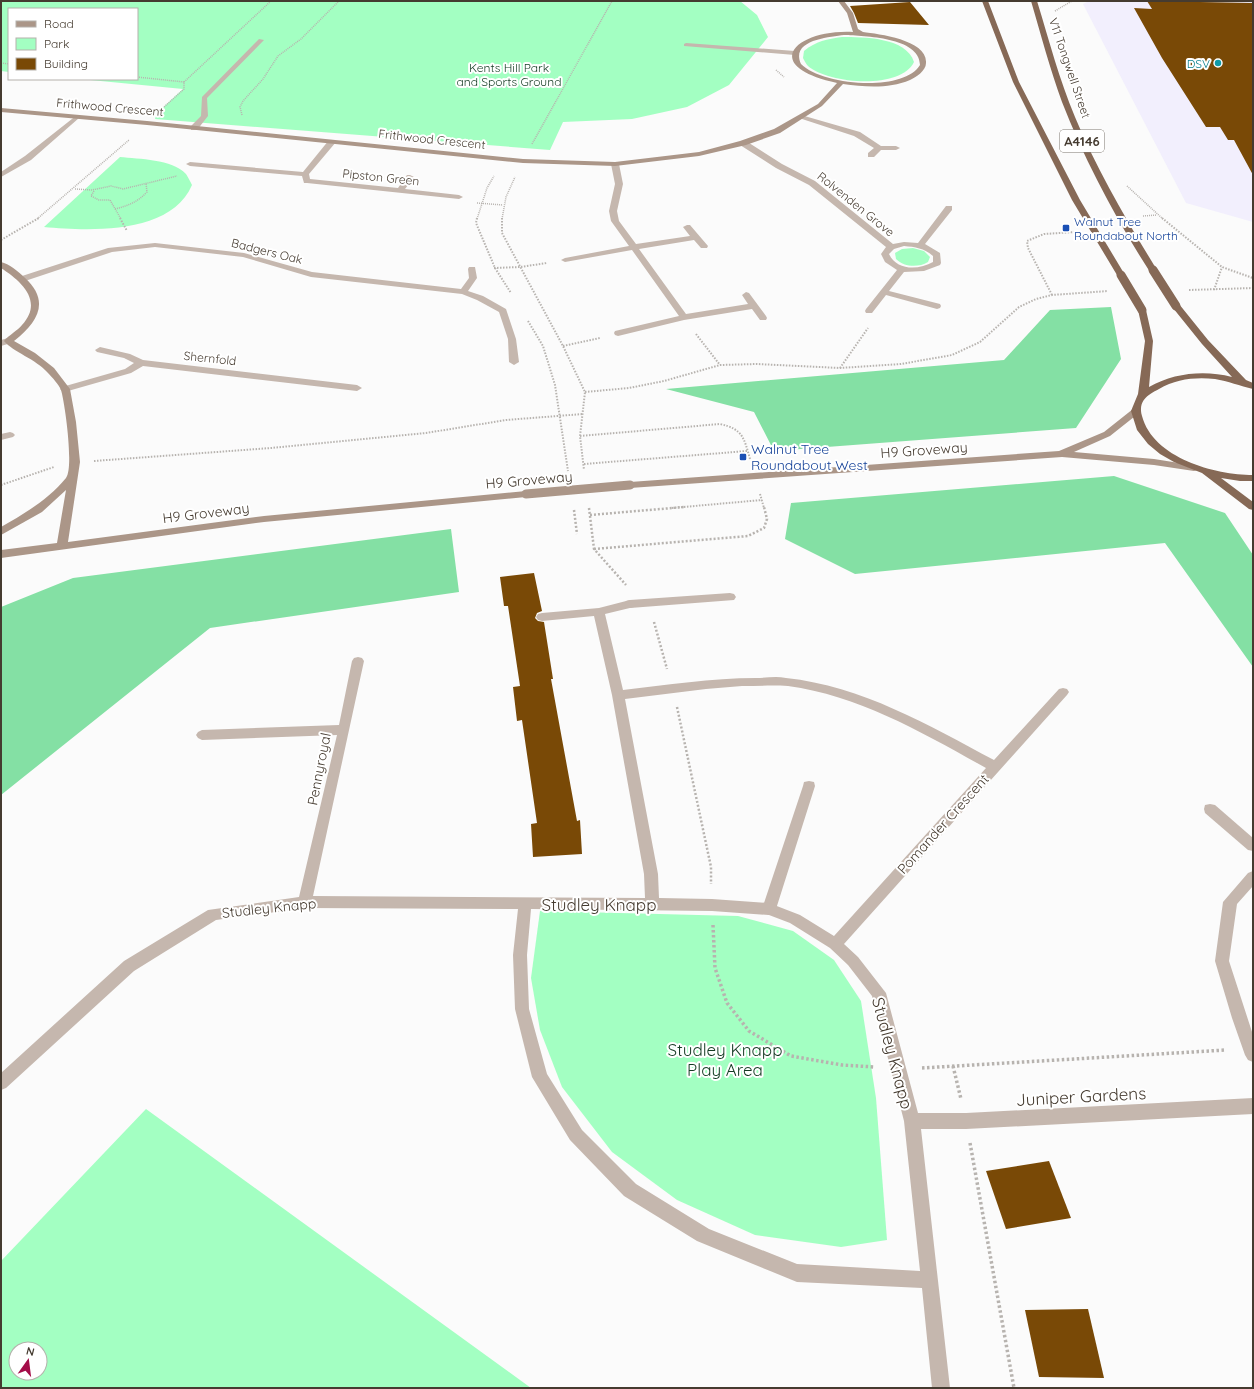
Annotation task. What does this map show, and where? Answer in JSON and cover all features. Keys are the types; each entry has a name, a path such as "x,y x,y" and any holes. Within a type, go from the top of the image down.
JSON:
{"highway":[{"name":"A4146","path":"985,1 1016,82 1076,200 1142,310 1149,341 1143,394 1136,411"},
{"name":"V11 Tongwell Street","path":"1034,1 1058,81 1078,132 1112,202 1176,306 1205,342 1242,382"},
{"name":"A4146","path":"1143,394 1159,383 1183,377 1212,376 1242,382 1253,386"},
{"path":"1136,411 1143,431 1163,451 1199,469 1253,507"},
{"path":"1199,469 1245,479 1253,478"}],"street":[{"path":"841,1 850,13 855,30 861,34"},
{"path":"861,34 881,36 900,41 914,48 922,56 923,65 917,73 904,80 864,85 841,83 824,79 800,67 795,60 795,53 800,45 812,39 832,35 861,34"},
{"path":"194,128 205,116 204,98 261,40"},
{"path":"686,45 795,53"},
{"name":"Frithwood Crescent","path":"1,110 147,123 523,161 615,164 699,154 743,143 777,131 820,105 841,83"},
{"path":"1,175 28,158 77,117"},
{"path":"802,117 857,134 879,148 896,148"},
{"path":"305,174 332,142"},
{"name":"Rolvenden Grove","path":"743,143 779,166 812,183 891,247"},
{"path":"871,155 879,148"},
{"name":"Pipston Green","path":"190,164 305,174 307,181 459,197"},
{"path":"615,164 619,184 613,211 615,221 684,318"},
{"path":"206,175 214,167"},
{"path":"400,191 410,177"},
{"path":"920,245 949,208"},
{"path":"687,227 704,246"},
{"path":"565,260 696,237"},
{"name":"Badgers Oak","path":"22,279 111,250 155,244 244,255 311,274 463,292 480,298 503,311 512,339 514,362"},
{"name":"Rolvenden Grove","path":"904,244 920,245 934,251 937,255 937,263 927,269 915,270 902,268 890,262 886,258 885,254 891,247 904,244"},
{"path":"1,264 22,279 35,295 35,312 27,326 4,342"},
{"path":"869,311 902,268"},
{"path":"463,292 473,278 472,269"},
{"path":"884,292 937,306"},
{"path":"746,295 763,318"},
{"path":"618,333 684,318 753,306"},
{"path":"4,342 32,355 51,370 65,389 71,422 75,462 62,546"},
{"name":"Shernfold","path":"100,350 127,356 141,363 357,388"},
{"path":"65,389 128,371 141,363"},
{"name":"H9 Groveway","path":"1062,454 1107,434 1136,411"},
{"name":"H9 Groveway","path":"1,554 264,519 526,494 630,485 1062,454 1154,462 1199,469"},
{"path":"1,532 38,510 72,478"},
{"path":"1,560 22,551"},
{"path":"542,617 599,612 630,604 730,597"},
{"path":"599,612 618,696 651,874 652,904"},
{"path":"344,730 358,661"},
{"name":"Pomander Crescent","path":"618,696 737,682 786,682 821,688 874,703 911,721 995,767 835,944"},
{"path":"995,767 1063,692"},
{"name":"Pennyroyal","path":"202,735 344,730 305,902"},
{"path":"769,909 809,786"},
{"path":"1210,809 1253,846"},
{"path":"1251,1052 1222,962 1230,902 1253,878"},
{"name":"Studley Knapp","path":"1,1082 129,966 213,914 305,902 652,904 712,905 769,909 795,919 835,944 853,961 879,993 912,1121 940,1388"},
{"name":"Studley Knapp","path":"525,904 520,955 522,1009 540,1077 576,1135 630,1190 702,1235 797,1272 928,1280"},
{"name":"Juniper Gardens","path":"912,1121 966,1121 1253,1106"}],"path":[{"path":"147,123 184,89 184,82 271,1"},
{"path":"249,115 241,115 240,107 243,101 263,79 278,56 301,39 339,1"},
{"path":"584,471 580,436 585,392 563,346 502,233 501,219 505,195 612,1"},
{"path":"1057,18 1055,10 1072,1"},
{"path":"772,51 770,57 771,62 775,69 785,77"},
{"path":"138,77 184,82"},
{"path":"504,159 487,188 476,223 495,268 511,294"},
{"path":"74,188 94,190 107,186 117,186 123,189 214,167"},
{"path":"115,209 129,205 143,197 147,192 146,183"},
{"path":"1125,184 1158,215 1222,267 1253,278"},
{"path":"94,190 91,196 99,200 110,200 137,246"},
{"path":"1052,295 1028,248 1027,241 1035,236 1046,233 1095,232"},
{"path":"472,269 520,267 565,260"},
{"path":"1214,290 1222,267"},
{"path":"585,392 628,388 664,381 720,365 757,364 840,368 901,364 952,355 980,342 1019,307 1036,299 1052,295 1103,292"},
{"path":"684,318 720,365"},
{"path":"527,320 543,346 555,385 568,471"},
{"path":"840,368 871,324"},
{"path":"563,346 618,333"},
{"path":"1,485 37,472 75,462 271,448 426,433 506,420 583,414"},
{"path":"584,464 747,451"},
{"path":"590,515 762,500"},
{"path":"573,503 577,534"},
{"path":"589,508 594,549 631,591 649,603 673,689 711,867 715,968 727,1003 749,1030 791,1056 842,1065 899,1068 1251,1052"},
{"path":"953,1066 966,1121 1014,1388"}],"shaded area":[{"path":"1089,1 1253,1 1253,222 1186,203 1083,4"}],"green space":[{"name":"Kents Hill Park and Sports Ground","path":"1,1 740,1 757,15 768,37 729,85 687,107 632,119 563,122 550,150 155,119 157,113 183,89 90,80 138,80 138,8 8,8 8,72 1,71"},
{"path":"842,37 872,38 893,43 909,54 914,62 907,71 895,77 864,81 831,77 818,72 807,65 803,58 804,51 822,41"},
{"path":"120,157 146,159 172,165 186,174 192,185 181,201 166,213 148,221 105,229 44,227"},
{"path":"913,248 924,251 930,257 928,262 911,266 903,264 896,259 895,253 902,249"},
{"path":"1111,307 1121,359 1076,428 774,451 754,412 666,389 1004,360 1050,310"},
{"path":"1114,476 1225,513 1253,555 1253,667 1165,543 855,574 785,539 791,503"},
{"path":"451,529 459,592 210,628 1,795 1,607 73,578"},
{"name":"Studley Knapp Play Area","path":"540,911 738,916 793,931 834,960 861,1001 876,1098 887,1240 841,1247 755,1235 677,1200 612,1152 562,1087 540,1030 531,978"},
{"path":"146,1109 531,1388 1,1388 1,1261"}],"building":[{"name":"DSV","path":"1147,1 1253,3 1253,175 1234,140 1228,140 1220,127 1206,127 1162,58 1134,8 1152,9"},
{"path":"910,2 929,25 858,23 850,6"},
{"path":"534,573 542,611 537,613 535,618 538,621 544,622 553,679 551,679 577,821 580,820 582,854 533,857 531,824 537,823 522,720 517,721 513,687 520,686 508,606 504,606 500,577"},
{"path":"1049,1161 1071,1218 1006,1229 986,1171"},
{"path":"1088,1309 1104,1378 1039,1377 1025,1310"}],"place":[{"name":"DSV","path":"1218,63"},
{"name":"Walnut Tree Roundabout North","path":"1066,228"},
{"name":"Walnut Tree Roundabout West","path":"743,457"}]}
